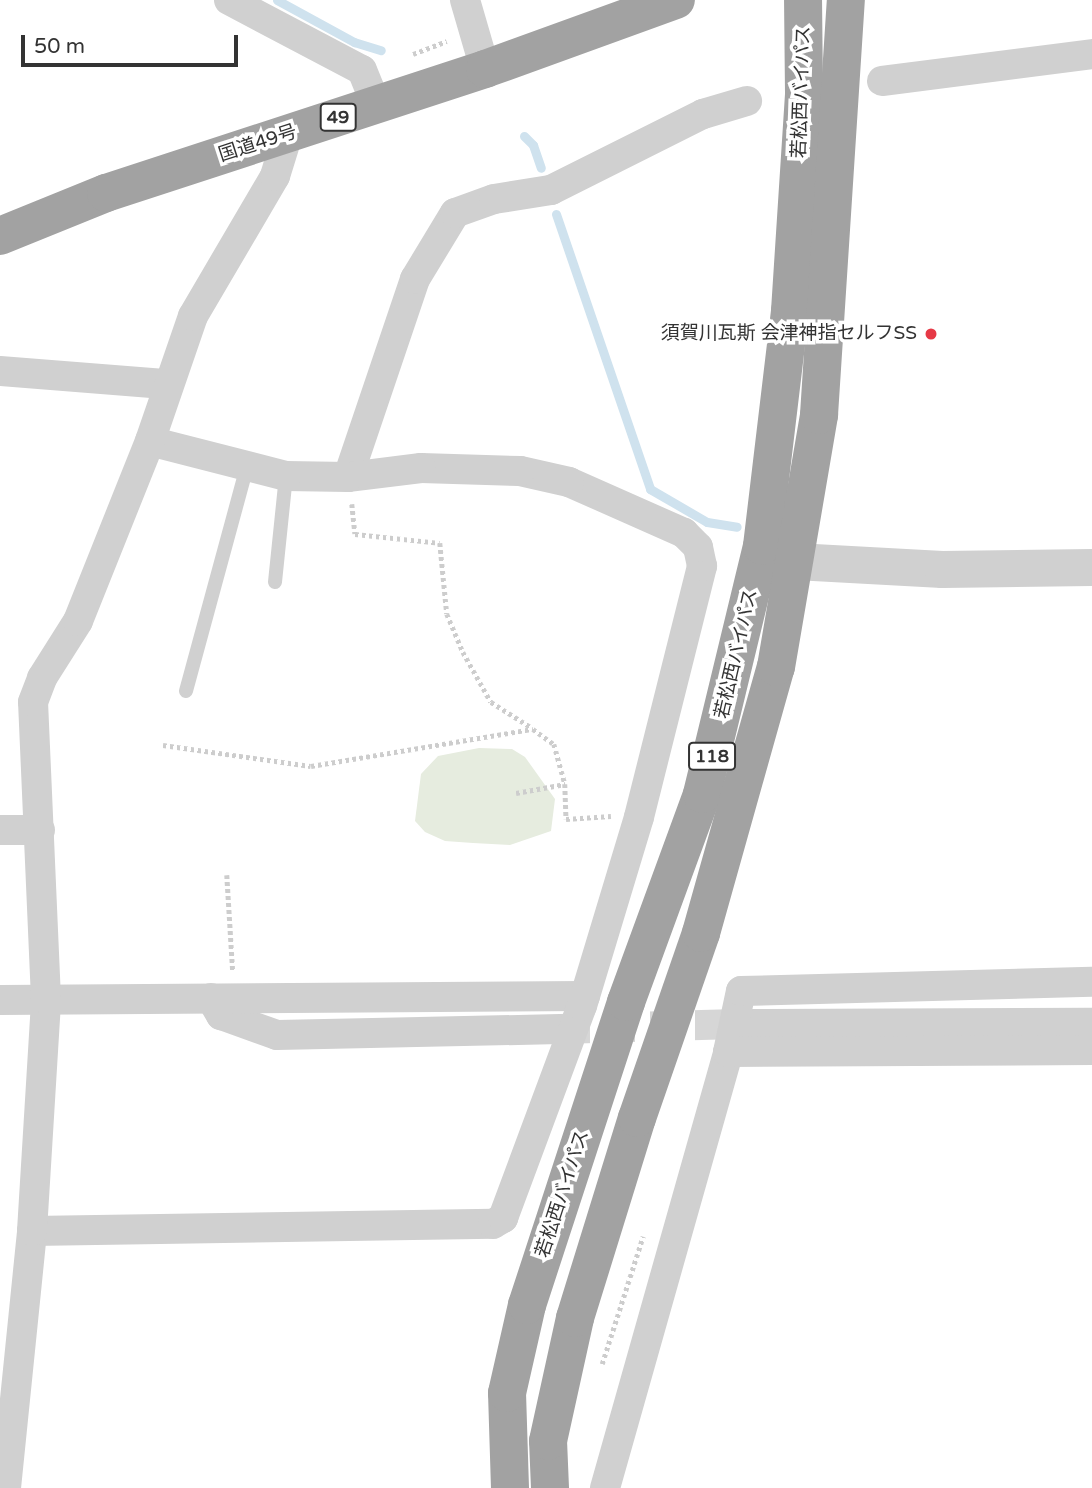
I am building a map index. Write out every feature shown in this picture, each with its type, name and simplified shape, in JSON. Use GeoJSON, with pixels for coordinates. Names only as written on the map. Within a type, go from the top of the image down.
{"type":"FeatureCollection","features":[{"type":"Feature","properties":{"kind":"highway","name":"国道49号"},"geometry":{"type":"LineString","coordinates":[[0,236],[106,193],[485,69],[676,0]]}},
{"type":"Feature","properties":{"kind":"highway","name":"若松西バイパス"},"geometry":{"type":"LineString","coordinates":[[510,1488],[507,1394],[527,1305],[626,1002],[702,794],[762,546],[790,311],[804,92],[803,0]]}},
{"type":"Feature","properties":{"kind":"highway","name":"若松西バイパス"},"geometry":{"type":"LineString","coordinates":[[550,1488],[548,1441],[575,1318],[637,1118],[701,933],[776,667],[819,415],[846,0]]}},
{"type":"Feature","properties":{"kind":"street"},"geometry":{"type":"LineString","coordinates":[[229,0],[362,70],[376,105]]}},
{"type":"Feature","properties":{"kind":"street"},"geometry":{"type":"LineString","coordinates":[[465,0],[485,69]]}},
{"type":"Feature","properties":{"kind":"street"},"geometry":{"type":"LineString","coordinates":[[882,80],[1092,54]]}},
{"type":"Feature","properties":{"kind":"street"},"geometry":{"type":"LineString","coordinates":[[348,477],[415,279],[455,213],[494,199],[551,190],[702,114],[747,101]]}},
{"type":"Feature","properties":{"kind":"street"},"geometry":{"type":"LineString","coordinates":[[6,1488],[32,1231],[46,999],[33,702],[42,678],[78,621],[150,441],[192,316],[275,176],[288,134]]}},
{"type":"Feature","properties":{"kind":"street"},"geometry":{"type":"LineString","coordinates":[[0,371],[167,384]]}},
{"type":"Feature","properties":{"kind":"street"},"geometry":{"type":"LineString","coordinates":[[32,1231],[493,1224],[503,1218],[585,996],[639,817],[702,566],[693,541],[684,533],[569,482],[520,471],[421,468],[348,477],[286,476],[150,441]]}},
{"type":"Feature","properties":{"kind":"street"},"geometry":{"type":"LineString","coordinates":[[795,561],[942,569],[1092,567]]}},
{"type":"Feature","properties":{"kind":"street"},"geometry":{"type":"LineString","coordinates":[[0,830],[40,830]]}},
{"type":"Feature","properties":{"kind":"street"},"geometry":{"type":"LineString","coordinates":[[605,1488],[732,1038],[741,991],[1092,982]]}},
{"type":"Feature","properties":{"kind":"street"},"geometry":{"type":"LineString","coordinates":[[0,1000],[585,996]]}},
{"type":"Feature","properties":{"kind":"street"},"geometry":{"type":"LineString","coordinates":[[223,997],[221,1015],[277,1035],[561,1029]]}},
{"type":"Feature","properties":{"kind":"street"},"geometry":{"type":"LineString","coordinates":[[732,1038],[1092,1023]]}},
{"type":"Feature","properties":{"kind":"street"},"geometry":{"type":"LineString","coordinates":[[732,1038],[1092,1050]]}},
{"type":"Feature","properties":{"kind":"lane"},"geometry":{"type":"LineString","coordinates":[[186,691],[247,466]]}},
{"type":"Feature","properties":{"kind":"lane"},"geometry":{"type":"LineString","coordinates":[[275,582],[286,476]]}},
{"type":"Feature","properties":{"kind":"path"},"geometry":{"type":"LineString","coordinates":[[404,58],[453,39]]}},
{"type":"Feature","properties":{"kind":"path"},"geometry":{"type":"LineString","coordinates":[[348,477],[355,534],[440,543],[447,614],[463,652],[491,702],[554,744],[565,784],[566,820],[639,817]]}},
{"type":"Feature","properties":{"kind":"path"},"geometry":{"type":"LineString","coordinates":[[163,746],[311,766],[533,729]]}},
{"type":"Feature","properties":{"kind":"path"},"geometry":{"type":"LineString","coordinates":[[516,793],[565,784]]}},
{"type":"Feature","properties":{"kind":"path"},"geometry":{"type":"LineString","coordinates":[[223,997],[227,875]]}},
{"type":"Feature","properties":{"kind":"shaded area"},"geometry":{"type":"Polygon","coordinates":[[[479,748],[512,749],[525,757],[555,799],[551,831],[510,845],[445,841],[425,832],[415,821],[421,774],[438,756],[479,748]]]}},
{"type":"Feature","properties":{"kind":"waterway"},"geometry":{"type":"LineString","coordinates":[[277,0],[354,42],[381,50]]}},
{"type":"Feature","properties":{"kind":"waterway"},"geometry":{"type":"LineString","coordinates":[[524,136],[533,145],[541,168]]}},
{"type":"Feature","properties":{"kind":"waterway"},"geometry":{"type":"LineString","coordinates":[[556,214],[650,489],[707,522],[737,527]]}},
{"type":"Feature","properties":{"kind":"tunnel"},"geometry":{"type":"LineString","coordinates":[[560,1029],[737,1024]]}},
{"type":"Feature","properties":{"kind":"place","name":"須賀川瓦斯 会津神指セルフSS"},"geometry":{"type":"Point","coordinates":[931,334]}}]}
